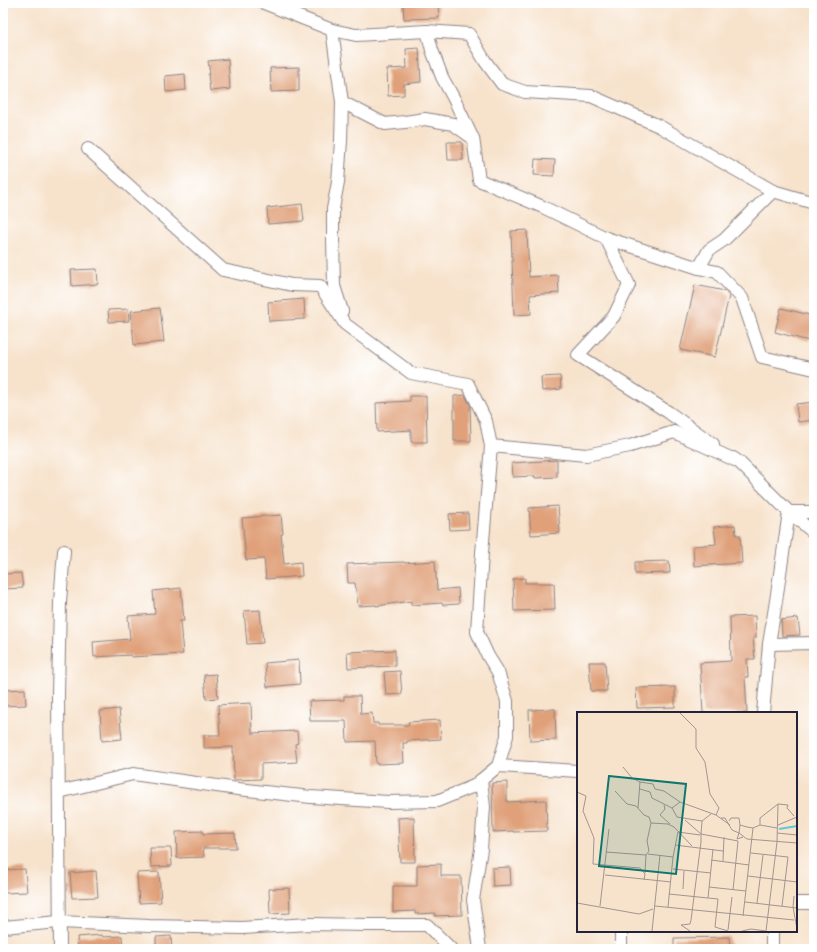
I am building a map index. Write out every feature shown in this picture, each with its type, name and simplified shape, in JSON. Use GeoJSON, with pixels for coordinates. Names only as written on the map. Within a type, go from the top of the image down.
{"type":"FeatureCollection","features":[{"type":"Feature","properties":{"kind":"street"},"geometry":{"type":"LineString","coordinates":[[264,3],[332,30],[356,35],[427,31],[468,34],[484,61],[502,84],[525,92],[591,96],[659,126],[773,191],[814,203]]}},
{"type":"Feature","properties":{"kind":"street"},"geometry":{"type":"LineString","coordinates":[[332,30],[342,102],[338,182],[333,209],[334,286],[346,324]]}},
{"type":"Feature","properties":{"kind":"street"},"geometry":{"type":"LineString","coordinates":[[427,31],[442,77],[473,138],[479,180],[543,207],[606,238],[699,268],[717,272],[742,298],[762,357],[814,369]]}},
{"type":"Feature","properties":{"kind":"street"},"geometry":{"type":"LineString","coordinates":[[342,102],[385,124],[425,119],[453,124],[473,138]]}},
{"type":"Feature","properties":{"kind":"street"},"geometry":{"type":"LineString","coordinates":[[59,792],[133,774],[238,789],[311,797],[388,802],[438,801],[474,786],[498,766],[507,736],[507,701],[498,672],[488,656],[477,632],[491,446],[486,421],[468,384],[411,373],[346,324],[320,286],[292,284],[223,270],[88,149]]}},
{"type":"Feature","properties":{"kind":"street"},"geometry":{"type":"LineString","coordinates":[[699,268],[709,250],[724,240],[773,191]]}},
{"type":"Feature","properties":{"kind":"street"},"geometry":{"type":"LineString","coordinates":[[606,238],[629,285],[614,316],[578,355],[668,412],[739,462],[789,512],[814,533]]}},
{"type":"Feature","properties":{"kind":"street"},"geometry":{"type":"LineString","coordinates":[[491,446],[586,455],[630,446],[674,432],[739,462]]}},
{"type":"Feature","properties":{"kind":"street"},"geometry":{"type":"LineString","coordinates":[[789,512],[814,512]]}},
{"type":"Feature","properties":{"kind":"street"},"geometry":{"type":"LineString","coordinates":[[763,712],[769,644],[789,512]]}},
{"type":"Feature","properties":{"kind":"street"},"geometry":{"type":"LineString","coordinates":[[60,949],[58,694],[60,602],[64,551]]}},
{"type":"Feature","properties":{"kind":"street"},"geometry":{"type":"LineString","coordinates":[[769,644],[814,643]]}},
{"type":"Feature","properties":{"kind":"street"},"geometry":{"type":"LineString","coordinates":[[498,766],[577,771]]}},
{"type":"Feature","properties":{"kind":"street"},"geometry":{"type":"LineString","coordinates":[[480,949],[473,900],[481,849],[484,807],[481,780]]}},
{"type":"Feature","properties":{"kind":"street"},"geometry":{"type":"LineString","coordinates":[[797,903],[814,903]]}},
{"type":"Feature","properties":{"kind":"street"},"geometry":{"type":"LineString","coordinates":[[3,926],[59,922],[242,928],[310,924],[368,926],[426,925],[451,949]]}},
{"type":"Feature","properties":{"kind":"street"},"geometry":{"type":"LineString","coordinates":[[621,932],[621,949]]}},
{"type":"Feature","properties":{"kind":"street"},"geometry":{"type":"LineString","coordinates":[[772,932],[772,949]]}},
{"type":"Feature","properties":{"kind":"building"},"geometry":{"type":"Polygon","coordinates":[[[438,3],[439,18],[404,19],[403,5],[438,3]]]}},
{"type":"Feature","properties":{"kind":"building"},"geometry":{"type":"Polygon","coordinates":[[[419,48],[421,82],[404,84],[404,95],[388,96],[387,69],[407,68],[406,49],[419,48]]]}},
{"type":"Feature","properties":{"kind":"building"},"geometry":{"type":"Polygon","coordinates":[[[228,59],[230,89],[210,91],[208,61],[228,59]]]}},
{"type":"Feature","properties":{"kind":"building"},"geometry":{"type":"Polygon","coordinates":[[[299,67],[299,91],[271,92],[270,68],[299,67]]]}},
{"type":"Feature","properties":{"kind":"building"},"geometry":{"type":"Polygon","coordinates":[[[185,74],[186,90],[166,92],[165,76],[185,74]]]}},
{"type":"Feature","properties":{"kind":"building"},"geometry":{"type":"Polygon","coordinates":[[[447,142],[462,142],[463,160],[448,160],[447,142]]]}},
{"type":"Feature","properties":{"kind":"building"},"geometry":{"type":"Polygon","coordinates":[[[535,159],[555,160],[554,176],[534,175],[535,159]]]}},
{"type":"Feature","properties":{"kind":"building"},"geometry":{"type":"Polygon","coordinates":[[[302,204],[304,221],[268,224],[267,208],[302,204]]]}},
{"type":"Feature","properties":{"kind":"building"},"geometry":{"type":"Polygon","coordinates":[[[527,230],[529,277],[558,275],[559,293],[530,295],[531,314],[514,315],[511,231],[527,230]]]}},
{"type":"Feature","properties":{"kind":"building"},"geometry":{"type":"Polygon","coordinates":[[[97,269],[98,284],[72,286],[71,270],[97,269]]]}},
{"type":"Feature","properties":{"kind":"building"},"geometry":{"type":"Polygon","coordinates":[[[695,285],[725,291],[729,296],[715,357],[680,350],[695,285]]]}},
{"type":"Feature","properties":{"kind":"building"},"geometry":{"type":"Polygon","coordinates":[[[304,299],[305,319],[269,321],[268,302],[304,299]]]}},
{"type":"Feature","properties":{"kind":"building"},"geometry":{"type":"Polygon","coordinates":[[[160,308],[164,342],[134,345],[131,311],[160,308]]]}},
{"type":"Feature","properties":{"kind":"building"},"geometry":{"type":"Polygon","coordinates":[[[781,308],[814,316],[809,341],[775,332],[781,308]]]}},
{"type":"Feature","properties":{"kind":"building"},"geometry":{"type":"Polygon","coordinates":[[[128,309],[129,321],[109,322],[108,310],[128,309]]]}},
{"type":"Feature","properties":{"kind":"building"},"geometry":{"type":"Polygon","coordinates":[[[560,376],[561,389],[542,391],[541,377],[560,376]]]}},
{"type":"Feature","properties":{"kind":"building"},"geometry":{"type":"Polygon","coordinates":[[[465,395],[470,405],[471,441],[454,441],[454,396],[465,395]]]}},
{"type":"Feature","properties":{"kind":"building"},"geometry":{"type":"Polygon","coordinates":[[[410,396],[426,396],[427,442],[411,442],[411,430],[377,432],[376,403],[410,401],[410,396]]]}},
{"type":"Feature","properties":{"kind":"building"},"geometry":{"type":"Polygon","coordinates":[[[814,402],[814,420],[798,422],[796,404],[814,402]]]}},
{"type":"Feature","properties":{"kind":"building"},"geometry":{"type":"Polygon","coordinates":[[[557,460],[557,477],[513,477],[512,463],[557,460]]]}},
{"type":"Feature","properties":{"kind":"building"},"geometry":{"type":"Polygon","coordinates":[[[558,506],[560,533],[531,535],[529,508],[558,506]]]}},
{"type":"Feature","properties":{"kind":"building"},"geometry":{"type":"Polygon","coordinates":[[[468,513],[469,529],[450,530],[449,514],[468,513]]]}},
{"type":"Feature","properties":{"kind":"building"},"geometry":{"type":"Polygon","coordinates":[[[281,515],[284,564],[301,562],[302,576],[266,579],[264,559],[246,560],[242,518],[281,515]]]}},
{"type":"Feature","properties":{"kind":"building"},"geometry":{"type":"Polygon","coordinates":[[[735,525],[736,535],[740,535],[742,563],[694,566],[693,546],[716,544],[714,527],[735,525]]]}},
{"type":"Feature","properties":{"kind":"building"},"geometry":{"type":"Polygon","coordinates":[[[435,561],[437,590],[458,588],[459,604],[443,605],[442,603],[411,605],[411,601],[376,606],[358,606],[355,583],[348,583],[347,564],[435,561]]]}},
{"type":"Feature","properties":{"kind":"building"},"geometry":{"type":"Polygon","coordinates":[[[669,561],[670,573],[635,574],[635,562],[669,561]]]}},
{"type":"Feature","properties":{"kind":"building"},"geometry":{"type":"Polygon","coordinates":[[[21,573],[23,588],[3,589],[3,574],[21,573]]]}},
{"type":"Feature","properties":{"kind":"building"},"geometry":{"type":"Polygon","coordinates":[[[525,578],[525,583],[554,583],[555,610],[514,611],[513,579],[525,578]]]}},
{"type":"Feature","properties":{"kind":"building"},"geometry":{"type":"Polygon","coordinates":[[[181,588],[184,621],[180,621],[183,654],[131,657],[131,655],[94,657],[93,642],[130,639],[128,616],[155,614],[153,591],[181,588]]]}},
{"type":"Feature","properties":{"kind":"building"},"geometry":{"type":"Polygon","coordinates":[[[260,610],[263,643],[247,644],[244,611],[260,610]]]}},
{"type":"Feature","properties":{"kind":"building"},"geometry":{"type":"Polygon","coordinates":[[[755,616],[756,638],[753,638],[755,659],[747,659],[748,677],[745,677],[747,712],[703,712],[700,663],[731,661],[730,617],[755,616]]]}},
{"type":"Feature","properties":{"kind":"building"},"geometry":{"type":"Polygon","coordinates":[[[798,618],[800,635],[782,636],[781,620],[798,618]]]}},
{"type":"Feature","properties":{"kind":"building"},"geometry":{"type":"Polygon","coordinates":[[[395,650],[395,666],[348,668],[347,652],[395,650]]]}},
{"type":"Feature","properties":{"kind":"building"},"geometry":{"type":"Polygon","coordinates":[[[299,660],[300,684],[267,687],[265,663],[299,660]]]}},
{"type":"Feature","properties":{"kind":"building"},"geometry":{"type":"Polygon","coordinates":[[[589,662],[605,662],[607,691],[591,691],[589,662]]]}},
{"type":"Feature","properties":{"kind":"building"},"geometry":{"type":"Polygon","coordinates":[[[400,671],[402,694],[386,695],[384,672],[400,671]]]}},
{"type":"Feature","properties":{"kind":"building"},"geometry":{"type":"Polygon","coordinates":[[[216,674],[218,698],[206,699],[204,675],[216,674]]]}},
{"type":"Feature","properties":{"kind":"building"},"geometry":{"type":"Polygon","coordinates":[[[675,687],[675,707],[637,708],[636,688],[675,687]]]}},
{"type":"Feature","properties":{"kind":"building"},"geometry":{"type":"Polygon","coordinates":[[[25,689],[26,705],[3,706],[3,690],[25,689]]]}},
{"type":"Feature","properties":{"kind":"building"},"geometry":{"type":"Polygon","coordinates":[[[344,696],[360,696],[361,714],[372,713],[373,723],[378,723],[378,725],[409,725],[408,722],[440,720],[441,739],[407,741],[407,743],[403,743],[404,763],[376,764],[375,741],[347,742],[346,721],[310,721],[309,701],[344,700],[344,696]]]}},
{"type":"Feature","properties":{"kind":"building"},"geometry":{"type":"Polygon","coordinates":[[[251,703],[252,733],[297,731],[298,743],[295,744],[297,762],[261,764],[261,779],[234,780],[233,747],[204,748],[204,735],[220,735],[218,705],[251,703]]]}},
{"type":"Feature","properties":{"kind":"building"},"geometry":{"type":"Polygon","coordinates":[[[119,709],[122,739],[102,741],[100,711],[119,709]]]}},
{"type":"Feature","properties":{"kind":"building"},"geometry":{"type":"Polygon","coordinates":[[[555,709],[556,740],[530,741],[529,710],[555,709]]]}},
{"type":"Feature","properties":{"kind":"building"},"geometry":{"type":"Polygon","coordinates":[[[507,782],[507,802],[546,800],[547,831],[493,832],[492,783],[507,782]]]}},
{"type":"Feature","properties":{"kind":"building"},"geometry":{"type":"Polygon","coordinates":[[[414,817],[415,862],[400,862],[398,818],[414,817]]]}},
{"type":"Feature","properties":{"kind":"building"},"geometry":{"type":"Polygon","coordinates":[[[203,831],[203,834],[235,833],[236,848],[203,848],[204,857],[177,858],[176,832],[203,831]]]}},
{"type":"Feature","properties":{"kind":"building"},"geometry":{"type":"Polygon","coordinates":[[[150,848],[171,848],[172,866],[151,867],[150,848]]]}},
{"type":"Feature","properties":{"kind":"building"},"geometry":{"type":"Polygon","coordinates":[[[441,864],[441,876],[461,876],[462,915],[435,916],[435,913],[415,914],[415,911],[393,912],[393,886],[417,886],[417,865],[441,864]]]}},
{"type":"Feature","properties":{"kind":"building"},"geometry":{"type":"Polygon","coordinates":[[[510,867],[511,885],[493,886],[492,868],[510,867]]]}},
{"type":"Feature","properties":{"kind":"building"},"geometry":{"type":"Polygon","coordinates":[[[25,869],[27,892],[3,893],[3,870],[25,869]]]}},
{"type":"Feature","properties":{"kind":"building"},"geometry":{"type":"Polygon","coordinates":[[[96,871],[98,897],[72,898],[70,873],[96,871]]]}},
{"type":"Feature","properties":{"kind":"building"},"geometry":{"type":"Polygon","coordinates":[[[159,872],[161,902],[139,903],[137,873],[159,872]]]}},
{"type":"Feature","properties":{"kind":"building"},"geometry":{"type":"Polygon","coordinates":[[[289,888],[290,913],[270,914],[269,889],[289,888]]]}},
{"type":"Feature","properties":{"kind":"building"},"geometry":{"type":"Polygon","coordinates":[[[102,935],[103,937],[122,936],[123,949],[78,949],[77,937],[102,935]]]}},
{"type":"Feature","properties":{"kind":"building"},"geometry":{"type":"Polygon","coordinates":[[[171,936],[172,949],[156,949],[156,937],[171,936]]]}},
{"type":"Feature","properties":{"kind":"building"},"geometry":{"type":"Polygon","coordinates":[[[729,937],[730,949],[674,949],[674,938],[729,937]]]}}]}
